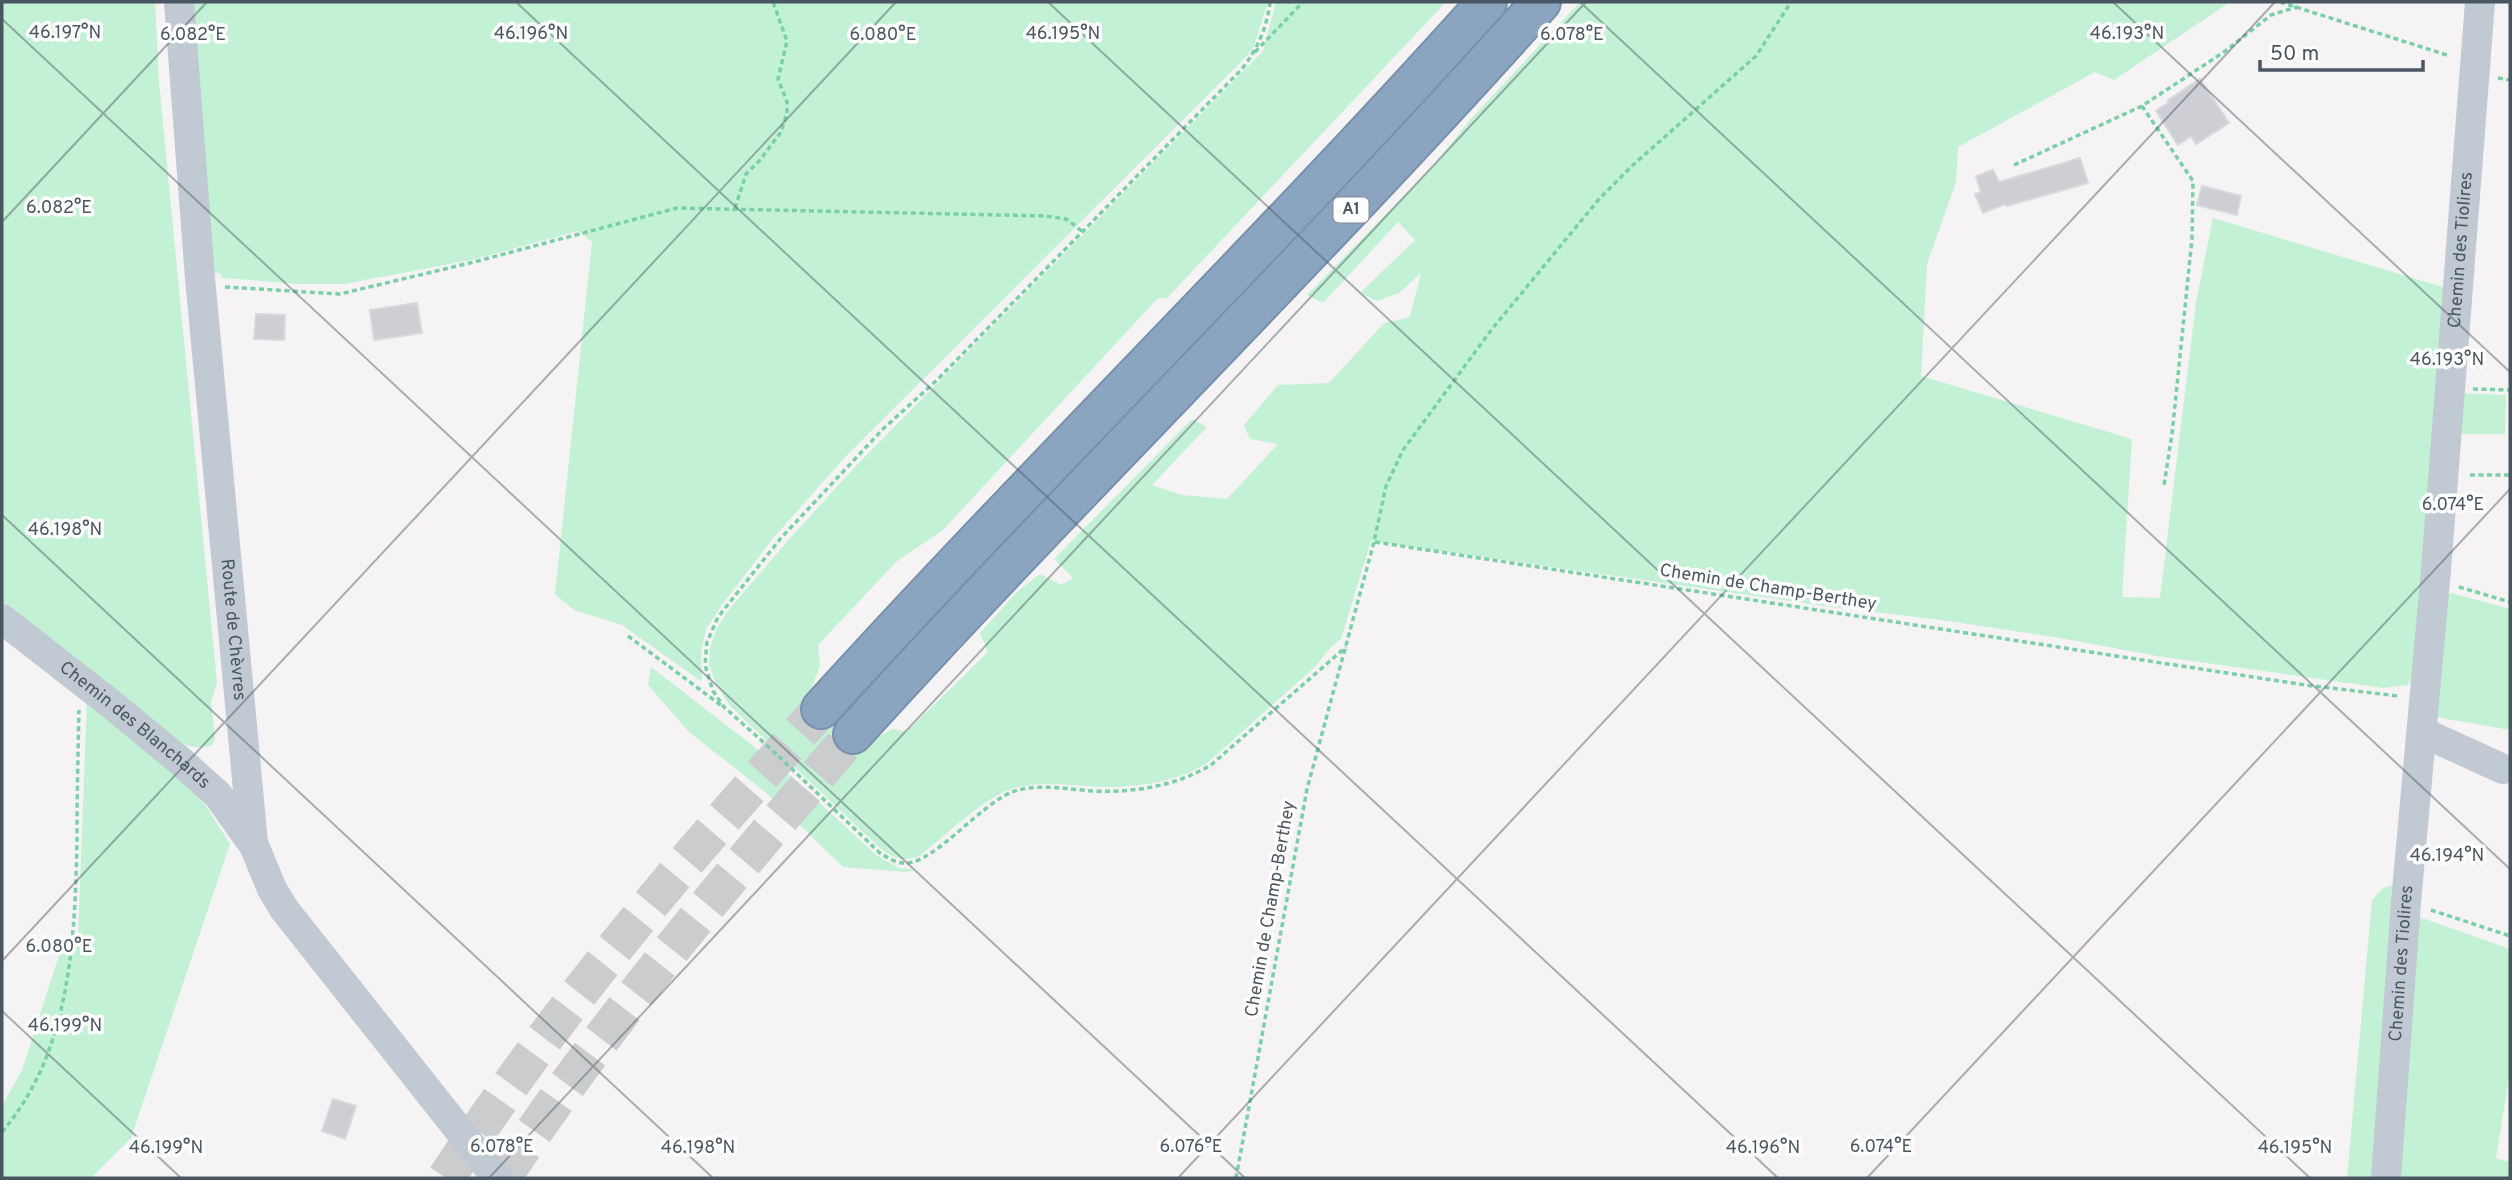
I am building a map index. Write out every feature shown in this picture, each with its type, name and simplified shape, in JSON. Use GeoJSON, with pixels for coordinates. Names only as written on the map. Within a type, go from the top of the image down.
{"type":"FeatureCollection","features":[{"type":"Feature","properties":{"kind":"highway","name":"A1"},"geometry":{"type":"LineString","coordinates":[[821,709],[919,602],[1387,113],[1487,2]]}},
{"type":"Feature","properties":{"kind":"highway","name":"A1"},"geometry":{"type":"LineString","coordinates":[[853,734],[1036,537],[1346,215],[1541,2]]}},
{"type":"Feature","properties":{"kind":"street","name":"Route de Chèvres"},"geometry":{"type":"LineString","coordinates":[[179,2],[200,286],[253,843],[271,889],[284,909],[497,1178]]}},
{"type":"Feature","properties":{"kind":"street","name":"Chemin des Tiolires"},"geometry":{"type":"LineString","coordinates":[[2386,1178],[2480,2]]}},
{"type":"Feature","properties":{"kind":"street","name":"Chemin des Blanchards"},"geometry":{"type":"LineString","coordinates":[[2,619],[179,760],[218,795],[253,843]]}},
{"type":"Feature","properties":{"kind":"street"},"geometry":{"type":"LineString","coordinates":[[2422,732],[2503,769]]}},
{"type":"Feature","properties":{"kind":"street"},"geometry":{"type":"LineString","coordinates":[[179,760],[195,769],[209,770],[230,757],[242,735]]}},
{"type":"Feature","properties":{"kind":"path"},"geometry":{"type":"LineString","coordinates":[[735,208],[746,174],[781,132],[787,113],[787,102],[778,79],[787,41],[773,2]]}},
{"type":"Feature","properties":{"kind":"path"},"geometry":{"type":"LineString","coordinates":[[1254,53],[1303,2]]}},
{"type":"Feature","properties":{"kind":"path","name":"Chemin de Champ-Berthey"},"geometry":{"type":"LineString","coordinates":[[1236,1178],[1307,789],[1387,485],[1403,450],[1492,329],[1600,198],[1756,56],[1791,2]]}},
{"type":"Feature","properties":{"kind":"path"},"geometry":{"type":"LineString","coordinates":[[2280,2],[2475,65]]}},
{"type":"Feature","properties":{"kind":"path"},"geometry":{"type":"LineString","coordinates":[[2014,164],[2142,106],[2224,52],[2271,15],[2297,7]]}},
{"type":"Feature","properties":{"kind":"path"},"geometry":{"type":"LineString","coordinates":[[2142,106],[2193,181],[2192,239],[2172,435],[2164,485]]}},
{"type":"Feature","properties":{"kind":"path"},"geometry":{"type":"LineString","coordinates":[[200,286],[340,294],[474,262],[677,208],[1046,216],[1066,219],[1082,232]]}},
{"type":"Feature","properties":{"kind":"path"},"geometry":{"type":"LineString","coordinates":[[2450,388],[2510,390]]}},
{"type":"Feature","properties":{"kind":"path"},"geometry":{"type":"LineString","coordinates":[[2460,475],[2510,475]]}},
{"type":"Feature","properties":{"kind":"path","name":"Chemin de Champ-Berthey"},"geometry":{"type":"LineString","coordinates":[[1374,542],[2305,685],[2425,699]]}},
{"type":"Feature","properties":{"kind":"path"},"geometry":{"type":"LineString","coordinates":[[2435,580],[2510,603]]}},
{"type":"Feature","properties":{"kind":"path"},"geometry":{"type":"LineString","coordinates":[[628,636],[724,707]]}},
{"type":"Feature","properties":{"kind":"path"},"geometry":{"type":"LineString","coordinates":[[2,1132],[18,1113],[49,1053],[62,1011],[69,971],[76,900],[79,680]]}},
{"type":"Feature","properties":{"kind":"path"},"geometry":{"type":"LineString","coordinates":[[2406,902],[2510,936]]}},
{"type":"Feature","properties":{"kind":"green space"},"geometry":{"type":"Polygon","coordinates":[[[2,2],[155,2],[159,82],[217,683],[211,702],[215,738],[212,745],[207,747],[192,747],[173,740],[2,606],[2,2]]]}},
{"type":"Feature","properties":{"kind":"green space"},"geometry":{"type":"Polygon","coordinates":[[[189,2],[1268,2],[1254,46],[1247,56],[846,456],[775,536],[706,629],[701,653],[702,682],[622,625],[574,610],[555,594],[592,242],[578,231],[471,260],[344,284],[299,284],[223,278],[219,273],[208,273],[189,2]]]}},
{"type":"Feature","properties":{"kind":"green space"},"geometry":{"type":"Polygon","coordinates":[[[1276,2],[1446,2],[1167,298],[1158,298],[943,530],[897,561],[818,645],[820,666],[810,692],[810,701],[838,708],[845,713],[845,721],[861,738],[878,737],[893,729],[906,732],[988,652],[980,633],[1019,590],[1040,574],[1061,585],[1073,578],[1054,559],[1192,419],[1207,427],[1152,485],[1182,495],[1227,499],[1278,444],[1250,439],[1244,425],[1278,385],[1329,383],[1384,323],[1410,317],[1421,273],[1399,293],[1377,301],[1360,293],[1415,240],[1398,222],[1323,303],[1307,295],[1435,164],[1470,120],[1580,2],[2230,2],[2114,80],[2095,72],[1958,147],[1956,182],[1927,264],[1921,376],[2132,439],[2122,597],[2160,598],[2196,302],[2213,218],[2446,288],[2416,678],[2407,685],[2383,688],[2157,656],[1941,620],[1371,541],[1341,639],[1314,668],[1206,764],[1171,779],[1134,786],[1035,784],[1011,789],[989,800],[920,856],[904,859],[886,852],[729,705],[715,682],[709,664],[710,648],[716,630],[727,612],[784,545],[854,468],[1263,51],[1276,2]]]}},
{"type":"Feature","properties":{"kind":"green space"},"geometry":{"type":"Polygon","coordinates":[[[2459,393],[2506,395],[2505,434],[2454,434],[2459,393]]]}},
{"type":"Feature","properties":{"kind":"green space"},"geometry":{"type":"Polygon","coordinates":[[[2451,593],[2510,609],[2510,730],[2430,716],[2443,597],[2451,593]]]}},
{"type":"Feature","properties":{"kind":"green space"},"geometry":{"type":"Polygon","coordinates":[[[651,667],[783,769],[876,855],[899,868],[916,870],[906,872],[843,867],[769,795],[689,732],[648,685],[651,667]]]}},
{"type":"Feature","properties":{"kind":"green space"},"geometry":{"type":"Polygon","coordinates":[[[87,699],[158,755],[206,806],[230,844],[131,1138],[91,1178],[2,1178],[2,1106],[22,1070],[63,943],[78,938],[87,699]]]}},
{"type":"Feature","properties":{"kind":"green space"},"geometry":{"type":"Polygon","coordinates":[[[2398,882],[2397,909],[2510,949],[2510,1072],[2496,1158],[2510,1162],[2510,1178],[2347,1178],[2372,900],[2382,889],[2398,882]]]}},
{"type":"Feature","properties":{"kind":"building"},"geometry":{"type":"Polygon","coordinates":[[[2200,79],[2229,123],[2196,144],[2191,136],[2178,145],[2156,111],[2200,79]]]}},
{"type":"Feature","properties":{"kind":"building"},"geometry":{"type":"Polygon","coordinates":[[[2080,158],[2088,183],[2007,206],[2005,204],[1983,213],[1975,194],[1981,192],[1976,176],[1993,170],[1999,182],[2080,158]]]}},
{"type":"Feature","properties":{"kind":"building"},"geometry":{"type":"Polygon","coordinates":[[[2202,186],[2241,196],[2237,215],[2197,205],[2202,186]]]}},
{"type":"Feature","properties":{"kind":"building"},"geometry":{"type":"Polygon","coordinates":[[[417,303],[422,333],[374,340],[370,310],[417,303]]]}},
{"type":"Feature","properties":{"kind":"building"},"geometry":{"type":"Polygon","coordinates":[[[256,314],[285,315],[284,340],[254,339],[256,314]]]}},
{"type":"Feature","properties":{"kind":"building"},"geometry":{"type":"Polygon","coordinates":[[[333,1099],[356,1106],[345,1139],[322,1131],[333,1099]]]}},
{"type":"Feature","properties":{"kind":"tunnel"},"geometry":{"type":"LineString","coordinates":[[446,1178],[532,1055],[624,936],[821,709]]}},
{"type":"Feature","properties":{"kind":"tunnel"},"geometry":{"type":"LineString","coordinates":[[502,1178],[584,1063],[670,951],[853,734]]}}]}
